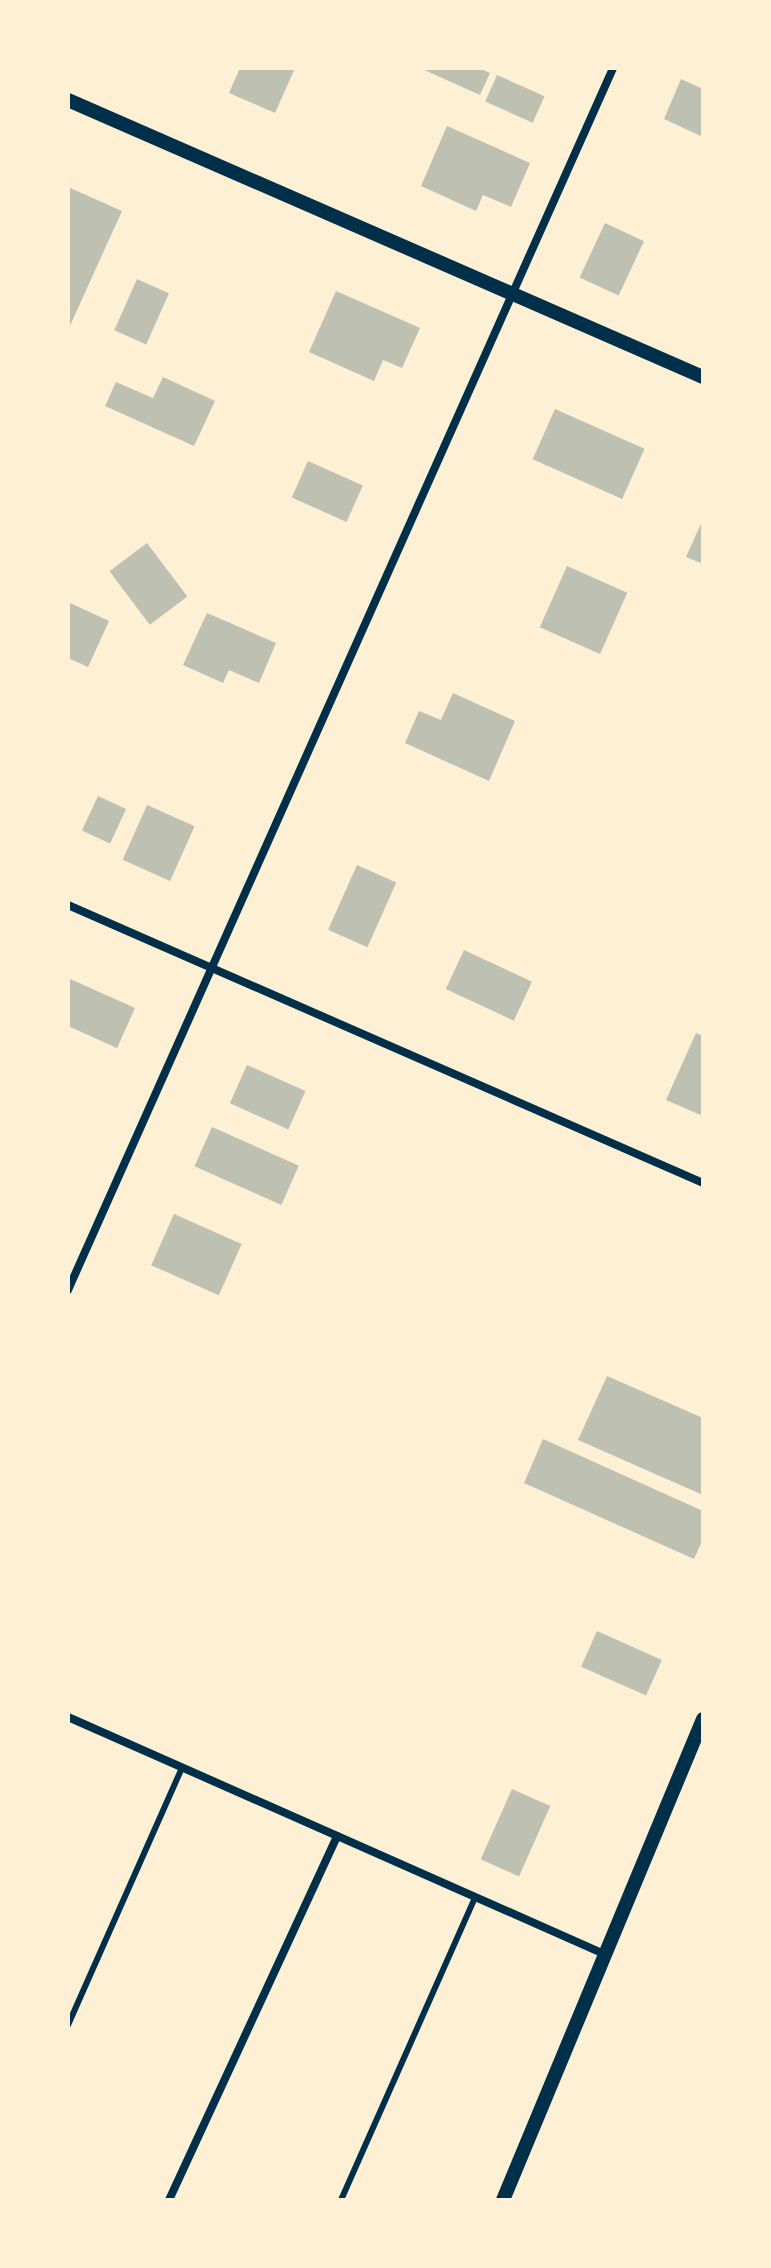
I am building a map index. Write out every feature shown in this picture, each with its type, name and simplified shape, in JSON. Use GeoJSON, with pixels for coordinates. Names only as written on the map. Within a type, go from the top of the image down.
{"type":"FeatureCollection","features":[{"type":"Feature","properties":{"kind":"street"},"geometry":{"type":"LineString","coordinates":[[68,1290],[613,68]]}},
{"type":"Feature","properties":{"kind":"street"},"geometry":{"type":"LineString","coordinates":[[68,100],[703,377]]}},
{"type":"Feature","properties":{"kind":"street"},"geometry":{"type":"LineString","coordinates":[[68,905],[210,971],[703,1183]]}},
{"type":"Feature","properties":{"kind":"street"},"geometry":{"type":"LineString","coordinates":[[68,1717],[602,1953]]}},
{"type":"Feature","properties":{"kind":"street"},"geometry":{"type":"LineString","coordinates":[[503,2200],[602,1953],[703,1719]]}},
{"type":"Feature","properties":{"kind":"street"},"geometry":{"type":"LineString","coordinates":[[169,2200],[337,1836]]}},
{"type":"Feature","properties":{"kind":"lane"},"geometry":{"type":"LineString","coordinates":[[68,2025],[182,1768]]}},
{"type":"Feature","properties":{"kind":"lane"},"geometry":{"type":"LineString","coordinates":[[341,2200],[475,1897]]}},
{"type":"Feature","properties":{"kind":"building"},"geometry":{"type":"Polygon","coordinates":[[[240,68],[295,68],[275,113],[229,93],[240,68]]]}},
{"type":"Feature","properties":{"kind":"building"},"geometry":{"type":"Polygon","coordinates":[[[420,68],[479,68],[490,73],[480,95],[420,68]]]}},
{"type":"Feature","properties":{"kind":"building"},"geometry":{"type":"Polygon","coordinates":[[[497,75],[545,96],[533,123],[485,101],[497,75]]]}},
{"type":"Feature","properties":{"kind":"building"},"geometry":{"type":"Polygon","coordinates":[[[681,79],[703,89],[703,137],[664,119],[681,79]]]}},
{"type":"Feature","properties":{"kind":"building"},"geometry":{"type":"Polygon","coordinates":[[[447,126],[530,163],[511,207],[483,195],[476,211],[421,186],[447,126]]]}},
{"type":"Feature","properties":{"kind":"building"},"geometry":{"type":"Polygon","coordinates":[[[68,187],[122,211],[68,330],[68,187]]]}},
{"type":"Feature","properties":{"kind":"building"},"geometry":{"type":"Polygon","coordinates":[[[605,223],[644,241],[619,296],[580,277],[605,223]]]}},
{"type":"Feature","properties":{"kind":"building"},"geometry":{"type":"Polygon","coordinates":[[[137,279],[169,293],[146,344],[114,330],[137,279]]]}},
{"type":"Feature","properties":{"kind":"building"},"geometry":{"type":"Polygon","coordinates":[[[336,291],[420,328],[402,368],[383,360],[374,381],[309,352],[336,291]]]}},
{"type":"Feature","properties":{"kind":"building"},"geometry":{"type":"Polygon","coordinates":[[[163,377],[215,401],[194,446],[105,406],[116,382],[153,398],[163,377]]]}},
{"type":"Feature","properties":{"kind":"building"},"geometry":{"type":"Polygon","coordinates":[[[555,409],[645,449],[622,499],[533,459],[555,409]]]}},
{"type":"Feature","properties":{"kind":"building"},"geometry":{"type":"Polygon","coordinates":[[[308,461],[363,485],[347,522],[292,498],[308,461]]]}},
{"type":"Feature","properties":{"kind":"building"},"geometry":{"type":"Polygon","coordinates":[[[703,519],[703,564],[686,557],[703,519]]]}},
{"type":"Feature","properties":{"kind":"building"},"geometry":{"type":"Polygon","coordinates":[[[147,543],[187,597],[150,625],[109,571],[147,543]]]}},
{"type":"Feature","properties":{"kind":"building"},"geometry":{"type":"Polygon","coordinates":[[[567,566],[627,593],[600,654],[540,627],[567,566]]]}},
{"type":"Feature","properties":{"kind":"building"},"geometry":{"type":"Polygon","coordinates":[[[68,602],[109,621],[88,667],[68,658],[68,602]]]}},
{"type":"Feature","properties":{"kind":"building"},"geometry":{"type":"Polygon","coordinates":[[[207,613],[276,643],[259,683],[229,670],[223,683],[183,665],[207,613]]]}},
{"type":"Feature","properties":{"kind":"building"},"geometry":{"type":"Polygon","coordinates":[[[453,693],[515,721],[489,781],[405,743],[419,711],[441,720],[453,693]]]}},
{"type":"Feature","properties":{"kind":"building"},"geometry":{"type":"Polygon","coordinates":[[[98,796],[126,809],[110,844],[82,830],[98,796]]]}},
{"type":"Feature","properties":{"kind":"building"},"geometry":{"type":"Polygon","coordinates":[[[147,805],[195,826],[170,881],[123,860],[147,805]]]}},
{"type":"Feature","properties":{"kind":"building"},"geometry":{"type":"Polygon","coordinates":[[[357,865],[396,882],[367,947],[328,930],[357,865]]]}},
{"type":"Feature","properties":{"kind":"building"},"geometry":{"type":"Polygon","coordinates":[[[464,950],[532,982],[514,1021],[446,989],[464,950]]]}},
{"type":"Feature","properties":{"kind":"building"},"geometry":{"type":"Polygon","coordinates":[[[68,978],[135,1008],[117,1048],[68,1026],[68,978]]]}},
{"type":"Feature","properties":{"kind":"building"},"geometry":{"type":"Polygon","coordinates":[[[696,1033],[703,1036],[703,1116],[666,1100],[696,1033]]]}},
{"type":"Feature","properties":{"kind":"building"},"geometry":{"type":"Polygon","coordinates":[[[247,1065],[305,1091],[288,1129],[230,1103],[247,1065]]]}},
{"type":"Feature","properties":{"kind":"building"},"geometry":{"type":"Polygon","coordinates":[[[212,1127],[299,1166],[281,1205],[195,1166],[212,1127]]]}},
{"type":"Feature","properties":{"kind":"building"},"geometry":{"type":"Polygon","coordinates":[[[174,1214],[242,1244],[219,1295],[151,1265],[174,1214]]]}},
{"type":"Feature","properties":{"kind":"building"},"geometry":{"type":"Polygon","coordinates":[[[607,1376],[703,1418],[703,1495],[578,1440],[607,1376]]]}},
{"type":"Feature","properties":{"kind":"building"},"geometry":{"type":"Polygon","coordinates":[[[543,1439],[703,1511],[703,1539],[694,1559],[524,1483],[543,1439]]]}},
{"type":"Feature","properties":{"kind":"building"},"geometry":{"type":"Polygon","coordinates":[[[597,1631],[662,1660],[646,1696],[581,1667],[597,1631]]]}},
{"type":"Feature","properties":{"kind":"building"},"geometry":{"type":"Polygon","coordinates":[[[512,1789],[550,1806],[519,1876],[481,1859],[512,1789]]]}}]}
